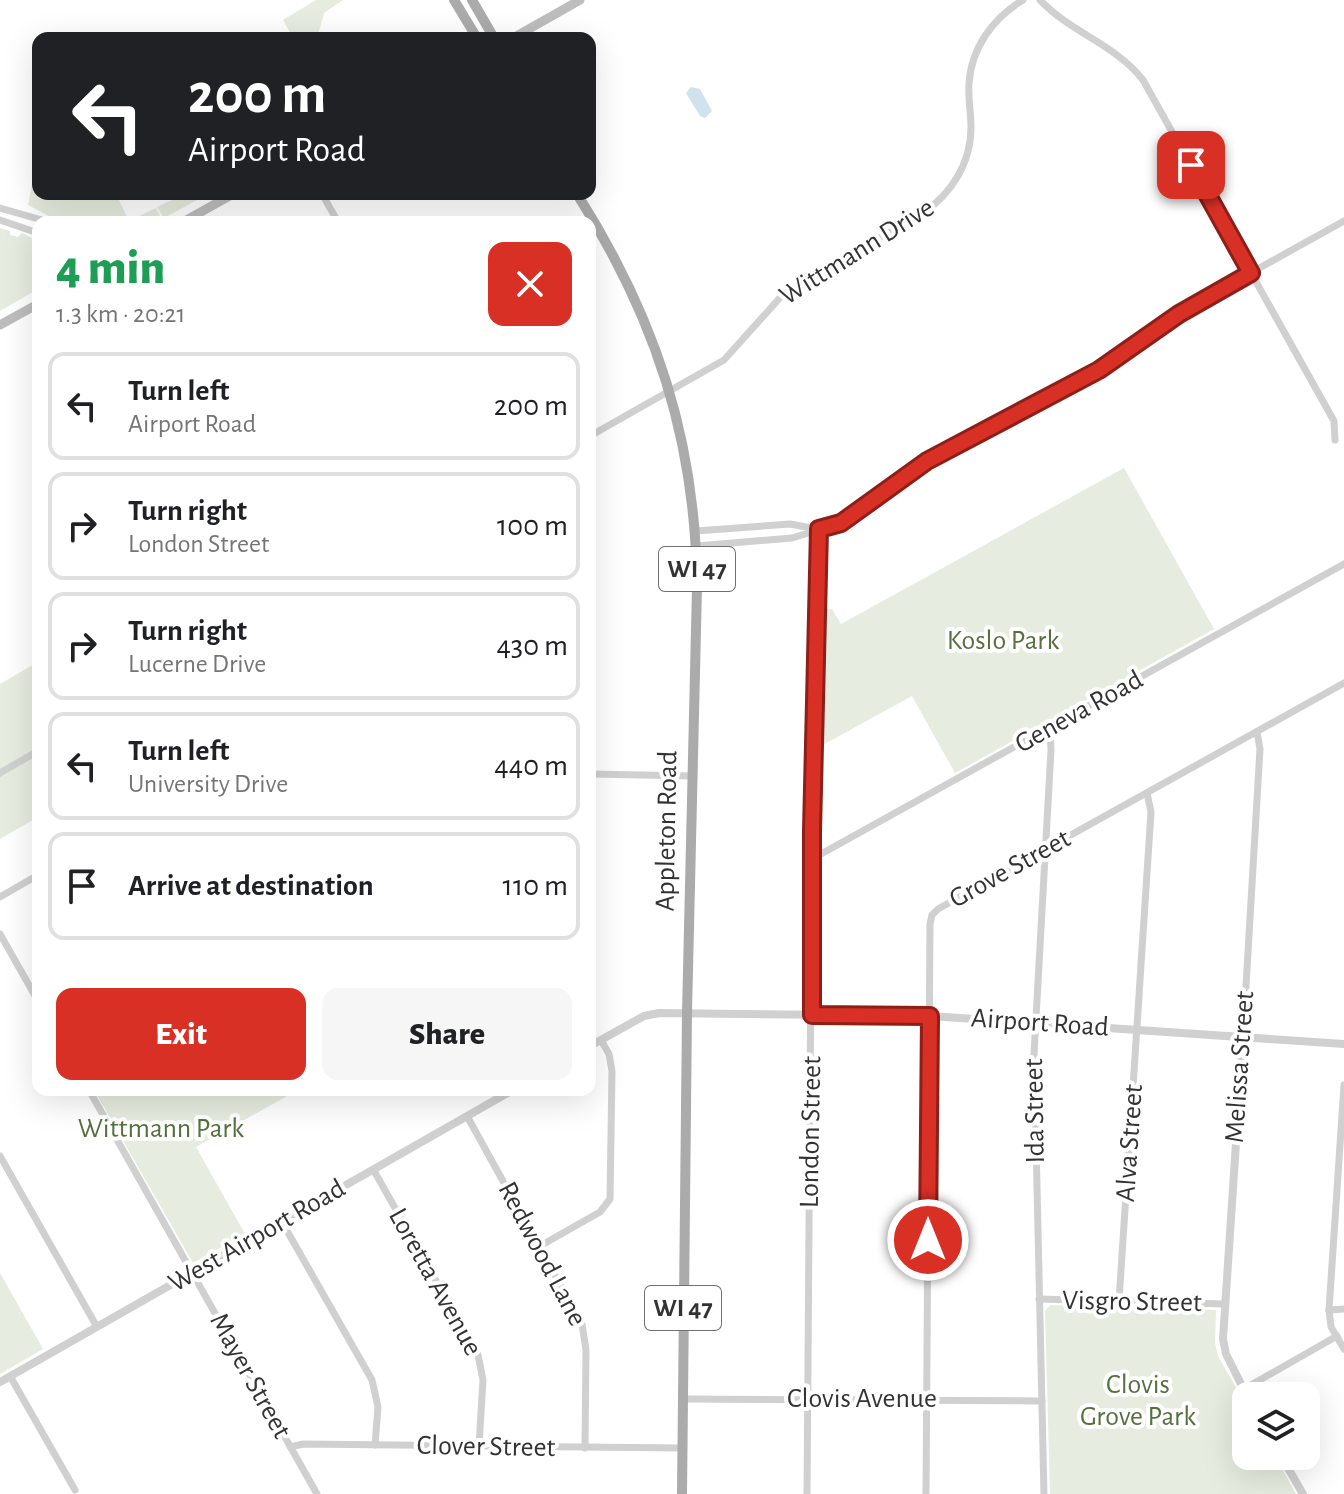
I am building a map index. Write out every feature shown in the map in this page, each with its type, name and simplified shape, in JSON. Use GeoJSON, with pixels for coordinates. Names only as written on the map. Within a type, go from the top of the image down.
{"type":"FeatureCollection","features":[{"type":"Feature","properties":{"kind":"main road"},"geometry":{"type":"LineString","coordinates":[[454,0],[473,32]]}},
{"type":"Feature","properties":{"kind":"main road"},"geometry":{"type":"LineString","coordinates":[[472,0],[491,32]]}},
{"type":"Feature","properties":{"kind":"main road"},"geometry":{"type":"LineString","coordinates":[[524,32],[580,0]]}},
{"type":"Feature","properties":{"kind":"main road"},"geometry":{"type":"LineString","coordinates":[[194,216],[222,200]]}},
{"type":"Feature","properties":{"kind":"main road","name":"Appleton Road"},"geometry":{"type":"LineString","coordinates":[[596,229],[638,306],[669,391],[688,466],[696,531],[682,1494]]}},
{"type":"Feature","properties":{"kind":"main road"},"geometry":{"type":"LineString","coordinates":[[0,325],[32,307]]}},
{"type":"Feature","properties":{"kind":"street","name":"Wittmann Drive"},"geometry":{"type":"LineString","coordinates":[[596,433],[729,356],[786,291],[922,214],[946,193],[961,171],[970,145],[969,84],[974,58],[996,21],[1023,0]]}},
{"type":"Feature","properties":{"kind":"street"},"geometry":{"type":"LineString","coordinates":[[1040,0],[1060,19],[1124,58],[1143,80],[1334,421],[1335,440]]}},
{"type":"Feature","properties":{"kind":"street"},"geometry":{"type":"LineString","coordinates":[[0,208],[32,217]]}},
{"type":"Feature","properties":{"kind":"street"},"geometry":{"type":"LineString","coordinates":[[0,220],[32,231]]}},
{"type":"Feature","properties":{"kind":"street"},"geometry":{"type":"LineString","coordinates":[[697,546],[792,538],[841,523],[927,461],[1099,370],[1186,310],[1343,223]]}},
{"type":"Feature","properties":{"kind":"street"},"geometry":{"type":"LineString","coordinates":[[696,531],[790,524],[819,529]]}},
{"type":"Feature","properties":{"kind":"street","name":"London Street"},"geometry":{"type":"LineString","coordinates":[[807,1494],[812,859],[819,529]]}},
{"type":"Feature","properties":{"kind":"street","name":"Geneva Road"},"geometry":{"type":"LineString","coordinates":[[812,859],[1344,564]]}},
{"type":"Feature","properties":{"kind":"street","name":"Grove Street"},"geometry":{"type":"LineString","coordinates":[[926,1494],[932,915],[1344,683]]}},
{"type":"Feature","properties":{"kind":"street","name":"Ida Street"},"geometry":{"type":"LineString","coordinates":[[1044,1494],[1034,1023],[1046,850],[1050,729]]}},
{"type":"Feature","properties":{"kind":"street","name":"Melissa Street"},"geometry":{"type":"LineString","coordinates":[[1241,1382],[1224,1348],[1224,1304],[1260,749],[1257,732]]}},
{"type":"Feature","properties":{"kind":"street"},"geometry":{"type":"LineString","coordinates":[[0,773],[32,754]]}},
{"type":"Feature","properties":{"kind":"street"},"geometry":{"type":"LineString","coordinates":[[596,774],[693,776]]}},
{"type":"Feature","properties":{"kind":"street","name":"Alva Street"},"geometry":{"type":"LineString","coordinates":[[1119,1301],[1151,812],[1147,793]]}},
{"type":"Feature","properties":{"kind":"street"},"geometry":{"type":"LineString","coordinates":[[0,897],[32,878]]}},
{"type":"Feature","properties":{"kind":"street"},"geometry":{"type":"LineString","coordinates":[[0,934],[32,990]]}},
{"type":"Feature","properties":{"kind":"street"},"geometry":{"type":"LineString","coordinates":[[596,1043],[651,1013],[687,1013]]}},
{"type":"Feature","properties":{"kind":"street","name":"Airport Road"},"geometry":{"type":"LineString","coordinates":[[687,1013],[930,1016],[1344,1044]]}},
{"type":"Feature","properties":{"kind":"street"},"geometry":{"type":"LineString","coordinates":[[540,1246],[600,1212],[610,1199],[612,1071],[609,1054],[601,1040]]}},
{"type":"Feature","properties":{"kind":"street"},"geometry":{"type":"LineString","coordinates":[[1344,1085],[1329,1310],[1330,1322],[1344,1349]]}},
{"type":"Feature","properties":{"kind":"street","name":"Mayer Street"},"geometry":{"type":"LineString","coordinates":[[92,1096],[317,1494]]}},
{"type":"Feature","properties":{"kind":"street","name":"West Airport Road"},"geometry":{"type":"LineString","coordinates":[[0,1382],[502,1096]]}},
{"type":"Feature","properties":{"kind":"street","name":"Redwood Lane"},"geometry":{"type":"LineString","coordinates":[[467,1116],[575,1307],[585,1332],[585,1448]]}},
{"type":"Feature","properties":{"kind":"street"},"geometry":{"type":"LineString","coordinates":[[0,1156],[97,1327]]}},
{"type":"Feature","properties":{"kind":"street","name":"Loretta Avenue"},"geometry":{"type":"LineString","coordinates":[[373,1169],[478,1355],[483,1380],[479,1446]]}},
{"type":"Feature","properties":{"kind":"street"},"geometry":{"type":"LineString","coordinates":[[282,1222],[372,1380],[378,1407],[375,1445]]}},
{"type":"Feature","properties":{"kind":"street","name":"Visgro Street"},"geometry":{"type":"LineString","coordinates":[[1039,1299],[1224,1304]]}},
{"type":"Feature","properties":{"kind":"street"},"geometry":{"type":"LineString","coordinates":[[1329,1310],[1344,1309]]}},
{"type":"Feature","properties":{"kind":"street"},"geometry":{"type":"LineString","coordinates":[[1264,1382],[1337,1336]]}},
{"type":"Feature","properties":{"kind":"street"},"geometry":{"type":"LineString","coordinates":[[10,1376],[75,1490]]}},
{"type":"Feature","properties":{"kind":"street","name":"Clovis Avenue"},"geometry":{"type":"LineString","coordinates":[[682,1399],[1042,1401]]}},
{"type":"Feature","properties":{"kind":"street","name":"Clover Street"},"geometry":{"type":"LineString","coordinates":[[290,1447],[303,1444],[682,1448]]}},
{"type":"Feature","properties":{"kind":"street"},"geometry":{"type":"LineString","coordinates":[[1289,1470],[1303,1494]]}},
{"type":"Feature","properties":{"kind":"green space"},"geometry":{"type":"Polygon","coordinates":[[[316,0],[343,0],[324,13],[319,32],[290,32],[283,20],[316,0]]]}},
{"type":"Feature","properties":{"kind":"green space"},"geometry":{"type":"Polygon","coordinates":[[[32,184],[32,200],[119,200],[127,216],[49,216],[28,205],[32,184]]]}},
{"type":"Feature","properties":{"kind":"green space"},"geometry":{"type":"Polygon","coordinates":[[[172,200],[197,200],[168,216],[163,216],[157,207],[172,200]]]}},
{"type":"Feature","properties":{"kind":"green space"},"geometry":{"type":"Polygon","coordinates":[[[156,208],[160,216],[139,216],[156,208]]]}},
{"type":"Feature","properties":{"kind":"green space"},"geometry":{"type":"Polygon","coordinates":[[[0,228],[10,231],[10,235],[18,237],[22,233],[32,238],[32,292],[0,311],[0,228]]]}},
{"type":"Feature","properties":{"kind":"green space","name":"Koslo Park"},"geometry":{"type":"Polygon","coordinates":[[[1124,468],[1214,629],[955,773],[912,696],[819,747],[823,610],[832,609],[841,624],[1124,468]]]}},
{"type":"Feature","properties":{"kind":"green space"},"geometry":{"type":"Polygon","coordinates":[[[32,665],[32,820],[0,839],[0,684],[32,665]]]}},
{"type":"Feature","properties":{"kind":"green space","name":"Wittmann Park"},"geometry":{"type":"Polygon","coordinates":[[[97,1096],[287,1096],[196,1147],[245,1234],[193,1263],[97,1096]]]}},
{"type":"Feature","properties":{"kind":"green space"},"geometry":{"type":"Polygon","coordinates":[[[0,1273],[43,1349],[0,1374],[0,1273]]]}},
{"type":"Feature","properties":{"kind":"green space","name":"Clovis Grove Park"},"geometry":{"type":"Polygon","coordinates":[[[1050,1305],[1216,1310],[1215,1343],[1218,1356],[1233,1382],[1232,1470],[1283,1470],[1296,1494],[1050,1494],[1045,1311],[1050,1305]]]}},
{"type":"Feature","properties":{"kind":"water"},"geometry":{"type":"Polygon","coordinates":[[[691,87],[700,89],[712,111],[705,118],[700,116],[686,93],[691,87]]]}},
{"type":"Feature","properties":{"kind":"route"},"geometry":{"type":"LineString","coordinates":[[928,1240],[930,1016],[812,1015],[812,831],[819,529],[841,523],[927,461],[1099,370],[1193,305],[1251,273],[1191,165]]}}]}
